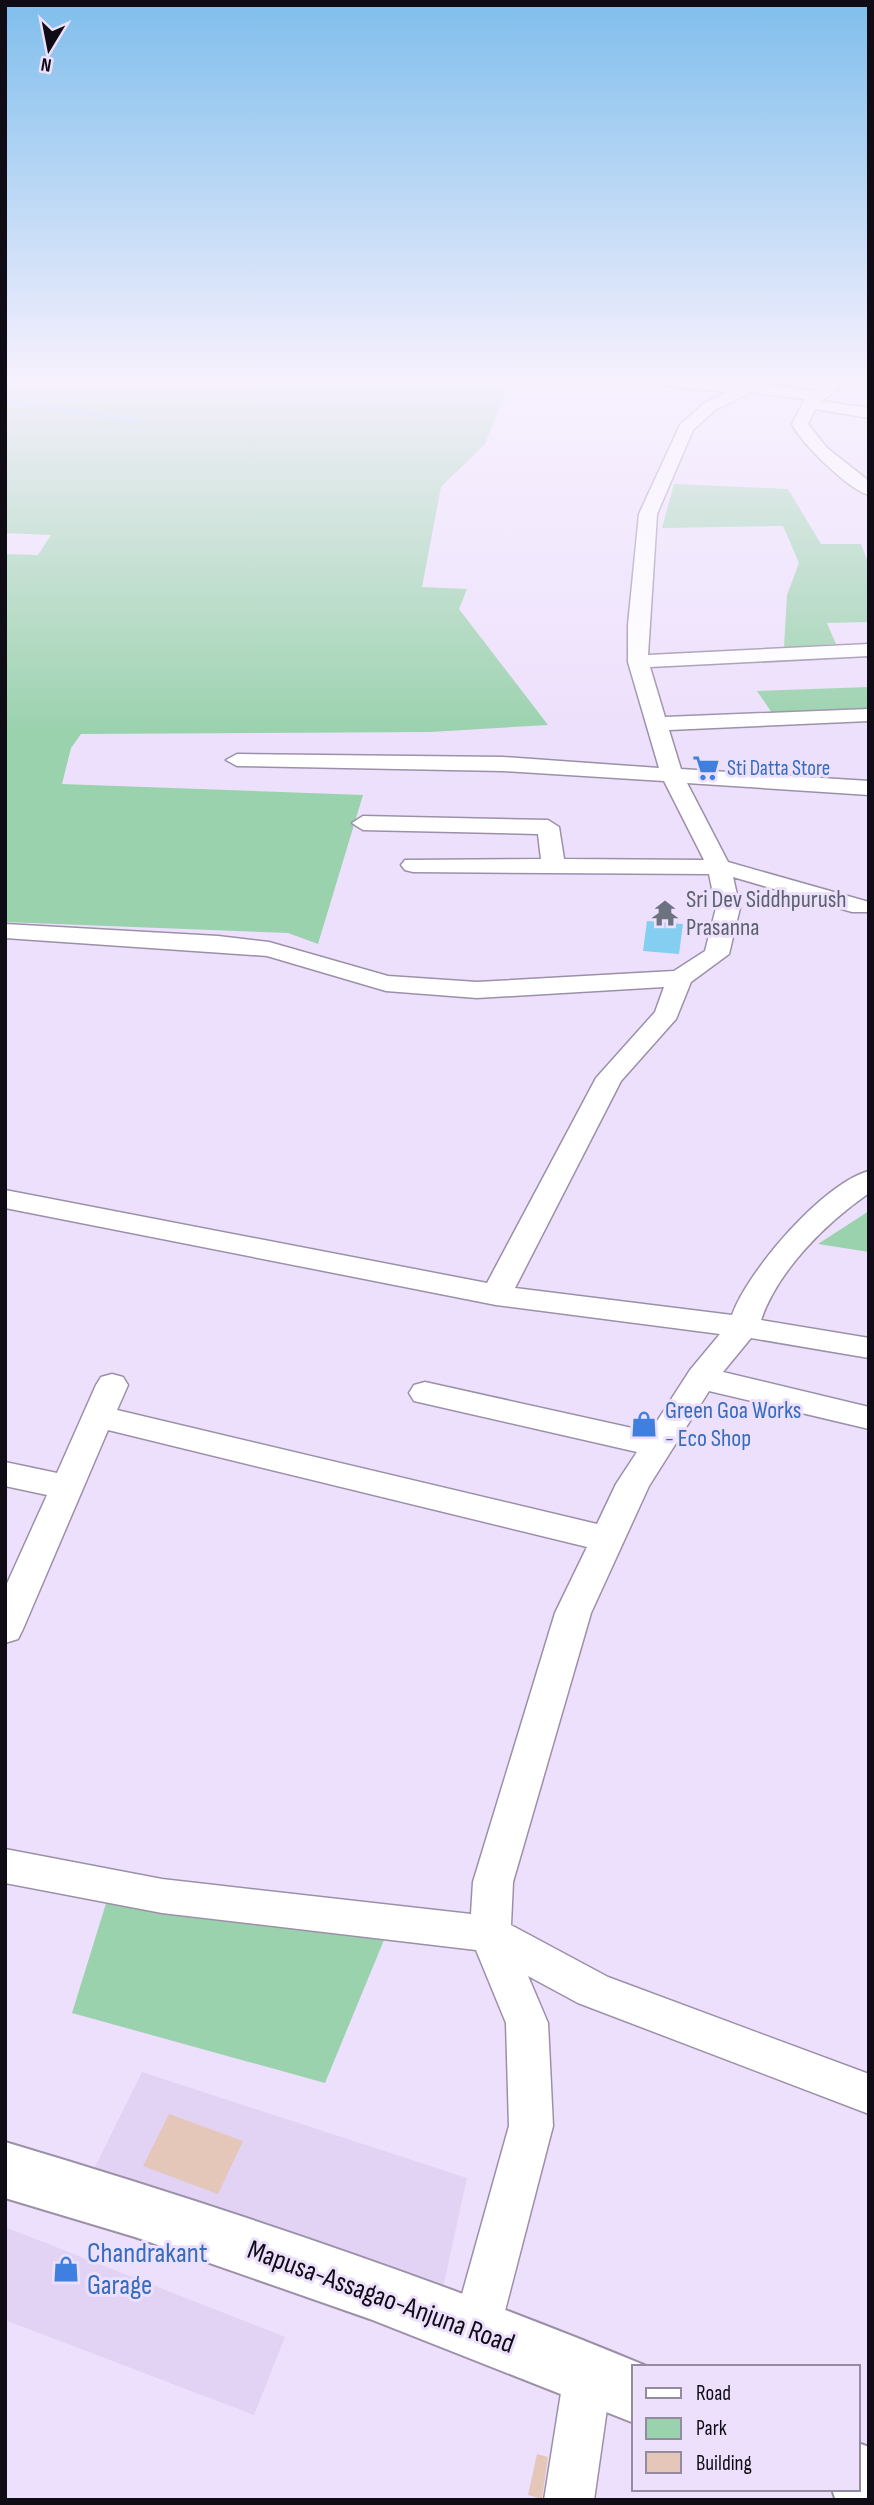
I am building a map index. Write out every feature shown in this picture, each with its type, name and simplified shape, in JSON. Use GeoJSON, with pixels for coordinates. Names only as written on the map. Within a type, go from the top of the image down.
{"type":"FeatureCollection","features":[{"type":"Feature","properties":{"kind":"main road","name":"Mapusa-Assagao-Anjuna Road"},"geometry":{"type":"LineString","coordinates":[[5,2170],[272,2256],[476,2330],[611,2383]]}},
{"type":"Feature","properties":{"kind":"street"},"geometry":{"type":"LineString","coordinates":[[5,931],[218,943],[270,949],[386,983],[477,990],[680,978],[717,954],[728,908],[719,867],[672,775],[638,662],[638,625],[648,514],[655,498]]}},
{"type":"Feature","properties":{"kind":"street"},"geometry":{"type":"LineString","coordinates":[[638,662],[869,650]]}},
{"type":"Feature","properties":{"kind":"street"},"geometry":{"type":"LineString","coordinates":[[657,724],[869,715]]}},
{"type":"Feature","properties":{"kind":"street"},"geometry":{"type":"LineString","coordinates":[[237,760],[503,764],[869,788]]}},
{"type":"Feature","properties":{"kind":"street"},"geometry":{"type":"LineString","coordinates":[[363,823],[548,828],[554,868]]}},
{"type":"Feature","properties":{"kind":"street"},"geometry":{"type":"LineString","coordinates":[[413,865],[719,867],[771,879],[862,907]]}},
{"type":"Feature","properties":{"kind":"street"},"geometry":{"type":"LineString","coordinates":[[496,1296],[609,1078],[667,1014],[680,978]]}},
{"type":"Feature","properties":{"kind":"street"},"geometry":{"type":"LineString","coordinates":[[476,2330],[531,2126],[527,2023],[490,1934],[493,1882],[569,1626],[633,1484],[701,1378],[743,1327],[754,1294],[820,1214],[869,1180]]}},
{"type":"Feature","properties":{"kind":"street"},"geometry":{"type":"LineString","coordinates":[[5,1199],[496,1296],[743,1327],[869,1348]]}},
{"type":"Feature","properties":{"kind":"street"},"geometry":{"type":"LineString","coordinates":[[701,1378],[869,1418]]}},
{"type":"Feature","properties":{"kind":"street"},"geometry":{"type":"LineString","coordinates":[[5,1629],[112,1385]]}},
{"type":"Feature","properties":{"kind":"street"},"geometry":{"type":"LineString","coordinates":[[425,1393],[658,1445]]}},
{"type":"Feature","properties":{"kind":"street"},"geometry":{"type":"LineString","coordinates":[[99,1417],[607,1539]]}},
{"type":"Feature","properties":{"kind":"street"},"geometry":{"type":"LineString","coordinates":[[5,1474],[69,1488]]}},
{"type":"Feature","properties":{"kind":"street"},"geometry":{"type":"LineString","coordinates":[[5,1866],[162,1896],[490,1934],[593,1990],[869,2094]]}},
{"type":"Feature","properties":{"kind":"street"},"geometry":{"type":"LineString","coordinates":[[569,2500],[611,2383]]}},
{"type":"Feature","properties":{"kind":"shaded area"},"geometry":{"type":"Polygon","coordinates":[[[142,2072],[467,2178],[442,2292],[93,2171],[142,2072]]]}},
{"type":"Feature","properties":{"kind":"shaded area"},"geometry":{"type":"Polygon","coordinates":[[[5,2227],[285,2337],[254,2415],[5,2320],[5,2227]]]}},
{"type":"Feature","properties":{"kind":"green space"},"geometry":{"type":"Polygon","coordinates":[[[5,498],[439,498],[422,587],[467,589],[459,609],[548,725],[430,732],[81,734],[71,748],[62,784],[363,795],[318,944],[288,933],[5,922],[5,554],[38,555],[51,535],[5,533],[5,498]]]}},
{"type":"Feature","properties":{"kind":"green space"},"geometry":{"type":"Polygon","coordinates":[[[670,498],[793,498],[821,544],[861,544],[869,565],[869,622],[827,623],[836,644],[784,648],[787,595],[799,563],[783,526],[662,528],[670,498]]]}},
{"type":"Feature","properties":{"kind":"green space"},"geometry":{"type":"Polygon","coordinates":[[[869,687],[869,708],[772,713],[757,691],[869,687]]]}},
{"type":"Feature","properties":{"kind":"green space"},"geometry":{"type":"Polygon","coordinates":[[[869,1211],[869,1252],[818,1244],[869,1211]]]}},
{"type":"Feature","properties":{"kind":"green space"},"geometry":{"type":"Polygon","coordinates":[[[108,1897],[384,1940],[325,2083],[72,2013],[108,1897]]]}},
{"type":"Feature","properties":{"kind":"water"},"geometry":{"type":"Polygon","coordinates":[[[647,921],[683,924],[679,954],[643,951],[647,921]]]}},
{"type":"Feature","properties":{"kind":"building"},"geometry":{"type":"Polygon","coordinates":[[[169,2114],[243,2141],[218,2194],[143,2166],[169,2114]]]}},
{"type":"Feature","properties":{"kind":"building"},"geometry":{"type":"Polygon","coordinates":[[[537,2454],[548,2457],[542,2499],[528,2495],[537,2454]]]}},
{"type":"Feature","properties":{"kind":"place","name":"Sti Datta Store"},"geometry":{"type":"Point","coordinates":[706,768]}},
{"type":"Feature","properties":{"kind":"place","name":"Sri Dev Siddhpurush Prasanna"},"geometry":{"type":"Point","coordinates":[665,913]}},
{"type":"Feature","properties":{"kind":"place","name":"Green Goa Works - Eco Shop"},"geometry":{"type":"Point","coordinates":[644,1424]}},
{"type":"Feature","properties":{"kind":"place","name":"Chandrakant Garage"},"geometry":{"type":"Point","coordinates":[66,2269]}}]}
